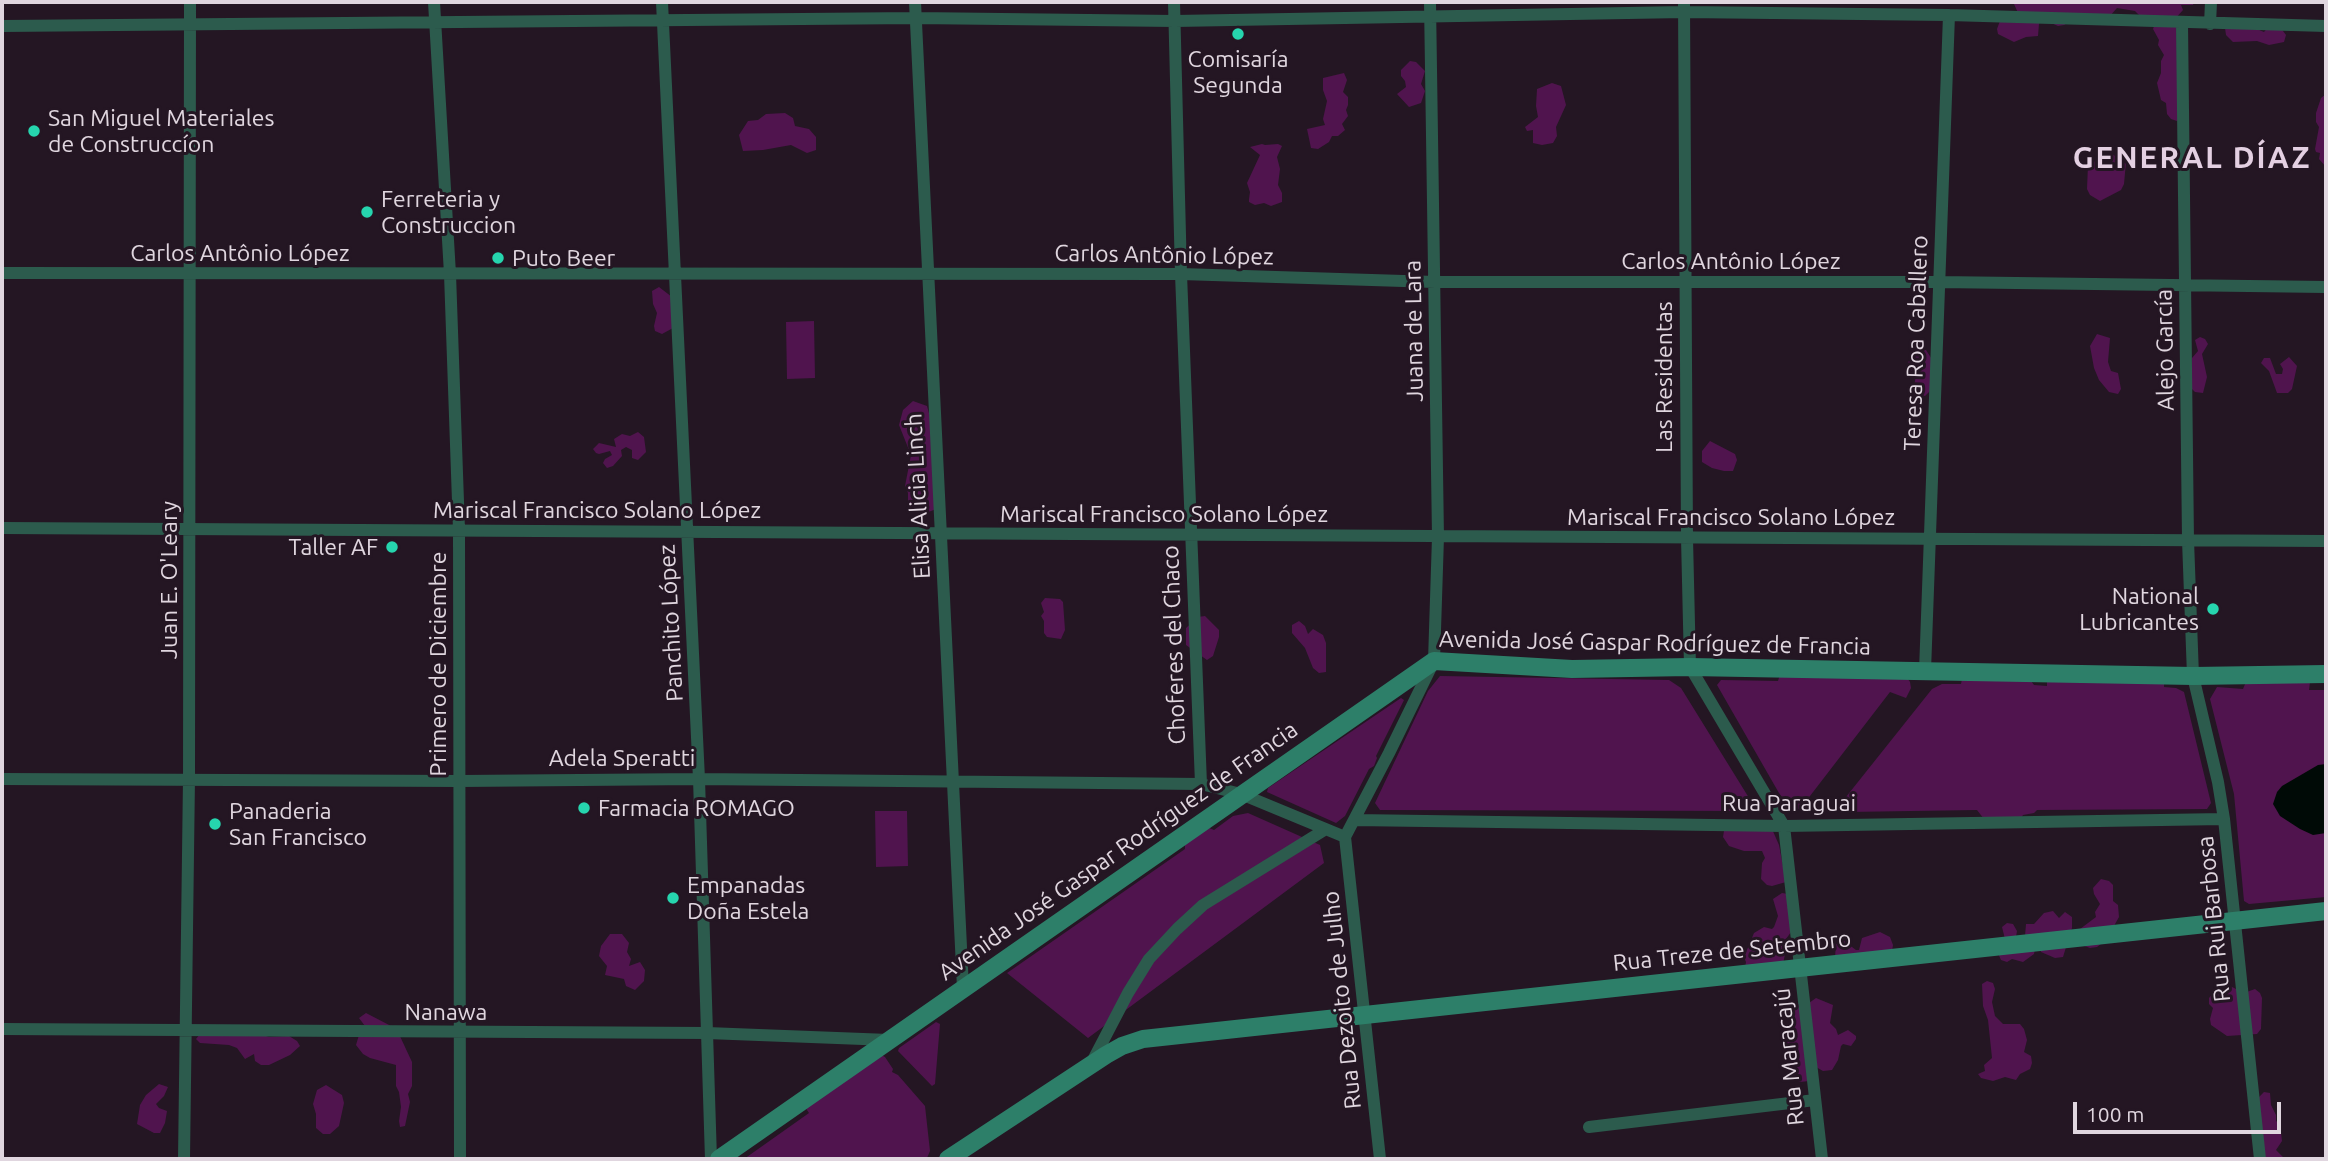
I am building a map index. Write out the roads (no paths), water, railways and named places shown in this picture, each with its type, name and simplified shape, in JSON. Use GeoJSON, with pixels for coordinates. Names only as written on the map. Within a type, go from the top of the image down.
{"type":"FeatureCollection","features":[{"type":"Feature","properties":{"kind":"main road","name":"Avenida José Gaspar Rodríguez de Francia"},"geometry":{"type":"LineString","coordinates":[[719,1159],[1434,661],[1572,668],[1690,667],[2193,676],[2326,674]]}},
{"type":"Feature","properties":{"kind":"main road","name":"Rua Treze de Setembro"},"geometry":{"type":"LineString","coordinates":[[948,1159],[1091,1065],[1122,1046],[1143,1039],[2326,911]]}},
{"type":"Feature","properties":{"kind":"street","name":"Juan E. O'Leary"},"geometry":{"type":"LineString","coordinates":[[184,1159],[189,778],[190,2]]}},
{"type":"Feature","properties":{"kind":"street","name":"Primero de Diciembre"},"geometry":{"type":"LineString","coordinates":[[434,2],[450,274],[459,530],[460,1159]]}},
{"type":"Feature","properties":{"kind":"street","name":"Panchito López"},"geometry":{"type":"LineString","coordinates":[[662,2],[699,779],[711,1159]]}},
{"type":"Feature","properties":{"kind":"street","name":"Elisa Alicia Linch"},"geometry":{"type":"LineString","coordinates":[[915,2],[963,989]]}},
{"type":"Feature","properties":{"kind":"street","name":"Choferes del Chaco"},"geometry":{"type":"LineString","coordinates":[[1174,2],[1190,535],[1201,783]]}},
{"type":"Feature","properties":{"kind":"street"},"geometry":{"type":"LineString","coordinates":[[2210,24],[2211,2]]}},
{"type":"Feature","properties":{"kind":"street"},"geometry":{"type":"LineString","coordinates":[[2,26],[916,18],[1175,21],[1431,8],[1684,7],[2326,26]]}},
{"type":"Feature","properties":{"kind":"street","name":"Las Residentas"},"geometry":{"type":"LineString","coordinates":[[1684,7],[1690,667]]}},
{"type":"Feature","properties":{"kind":"street","name":"Juana de Lara"},"geometry":{"type":"LineString","coordinates":[[1431,8],[1438,537],[1434,661]]}},
{"type":"Feature","properties":{"kind":"street","name":"Teresa Roa Caballero"},"geometry":{"type":"LineString","coordinates":[[1925,671],[1949,15]]}},
{"type":"Feature","properties":{"kind":"street","name":"Alejo García"},"geometry":{"type":"LineString","coordinates":[[2182,23],[2188,540],[2193,676]]}},
{"type":"Feature","properties":{"kind":"street","name":"Carlos Antônio López"},"geometry":{"type":"LineString","coordinates":[[2,273],[1181,274],[1435,282],[1939,282],[2326,287]]}},
{"type":"Feature","properties":{"kind":"street","name":"Mariscal Francisco Solano López"},"geometry":{"type":"LineString","coordinates":[[2,528],[2326,541]]}},
{"type":"Feature","properties":{"kind":"street"},"geometry":{"type":"LineString","coordinates":[[1345,837],[1434,661]]}},
{"type":"Feature","properties":{"kind":"street"},"geometry":{"type":"LineString","coordinates":[[1690,667],[1784,826]]}},
{"type":"Feature","properties":{"kind":"street","name":"Rua Rui Barbosa"},"geometry":{"type":"LineString","coordinates":[[2193,676],[2224,819],[2260,1159]]}},
{"type":"Feature","properties":{"kind":"street","name":"Adela Speratti"},"geometry":{"type":"LineString","coordinates":[[2,779],[699,779],[1201,783],[1241,794],[1345,837]]}},
{"type":"Feature","properties":{"kind":"street","name":"Rua Paraguai"},"geometry":{"type":"LineString","coordinates":[[1354,820],[1784,826],[2224,819]]}},
{"type":"Feature","properties":{"kind":"street","name":"Rua Maracajú"},"geometry":{"type":"LineString","coordinates":[[1784,826],[1822,1159]]}},
{"type":"Feature","properties":{"kind":"street"},"geometry":{"type":"LineString","coordinates":[[1091,1065],[1128,993],[1149,959],[1177,929],[1203,905],[1326,829]]}},
{"type":"Feature","properties":{"kind":"street","name":"Rua Dezoito de Julho"},"geometry":{"type":"LineString","coordinates":[[1345,837],[1380,1159]]}},
{"type":"Feature","properties":{"kind":"street","name":"Nanawa"},"geometry":{"type":"LineString","coordinates":[[2,1029],[707,1033],[889,1040]]}},
{"type":"Feature","properties":{"kind":"street"},"geometry":{"type":"LineString","coordinates":[[1589,1127],[1815,1100]]}},
{"type":"Feature","properties":{"kind":"place","name":"Comisaría Segunda"},"geometry":{"type":"Point","coordinates":[1238,34]}},
{"type":"Feature","properties":{"kind":"place","name":"San Miguel Materiales de Construccíon"},"geometry":{"type":"Point","coordinates":[34,131]}},
{"type":"Feature","properties":{"kind":"place","name":"Ferreteria y Construccion"},"geometry":{"type":"Point","coordinates":[367,212]}},
{"type":"Feature","properties":{"kind":"place","name":"Puto Beer"},"geometry":{"type":"Point","coordinates":[498,258]}},
{"type":"Feature","properties":{"kind":"place","name":"Taller AF"},"geometry":{"type":"Point","coordinates":[392,547]}},
{"type":"Feature","properties":{"kind":"place","name":"National Lubricantes"},"geometry":{"type":"Point","coordinates":[2213,609]}},
{"type":"Feature","properties":{"kind":"place","name":"Farmacia ROMAGO"},"geometry":{"type":"Point","coordinates":[584,808]}},
{"type":"Feature","properties":{"kind":"place","name":"Panaderia San Francisco"},"geometry":{"type":"Point","coordinates":[215,824]}},
{"type":"Feature","properties":{"kind":"place","name":"Empanadas Doña Estela"},"geometry":{"type":"Point","coordinates":[673,898]}},
{"type":"Feature","properties":{"kind":"district","name":"GENERAL DÍAZ"},"geometry":{"type":"Point","coordinates":[2192,158]}}]}
